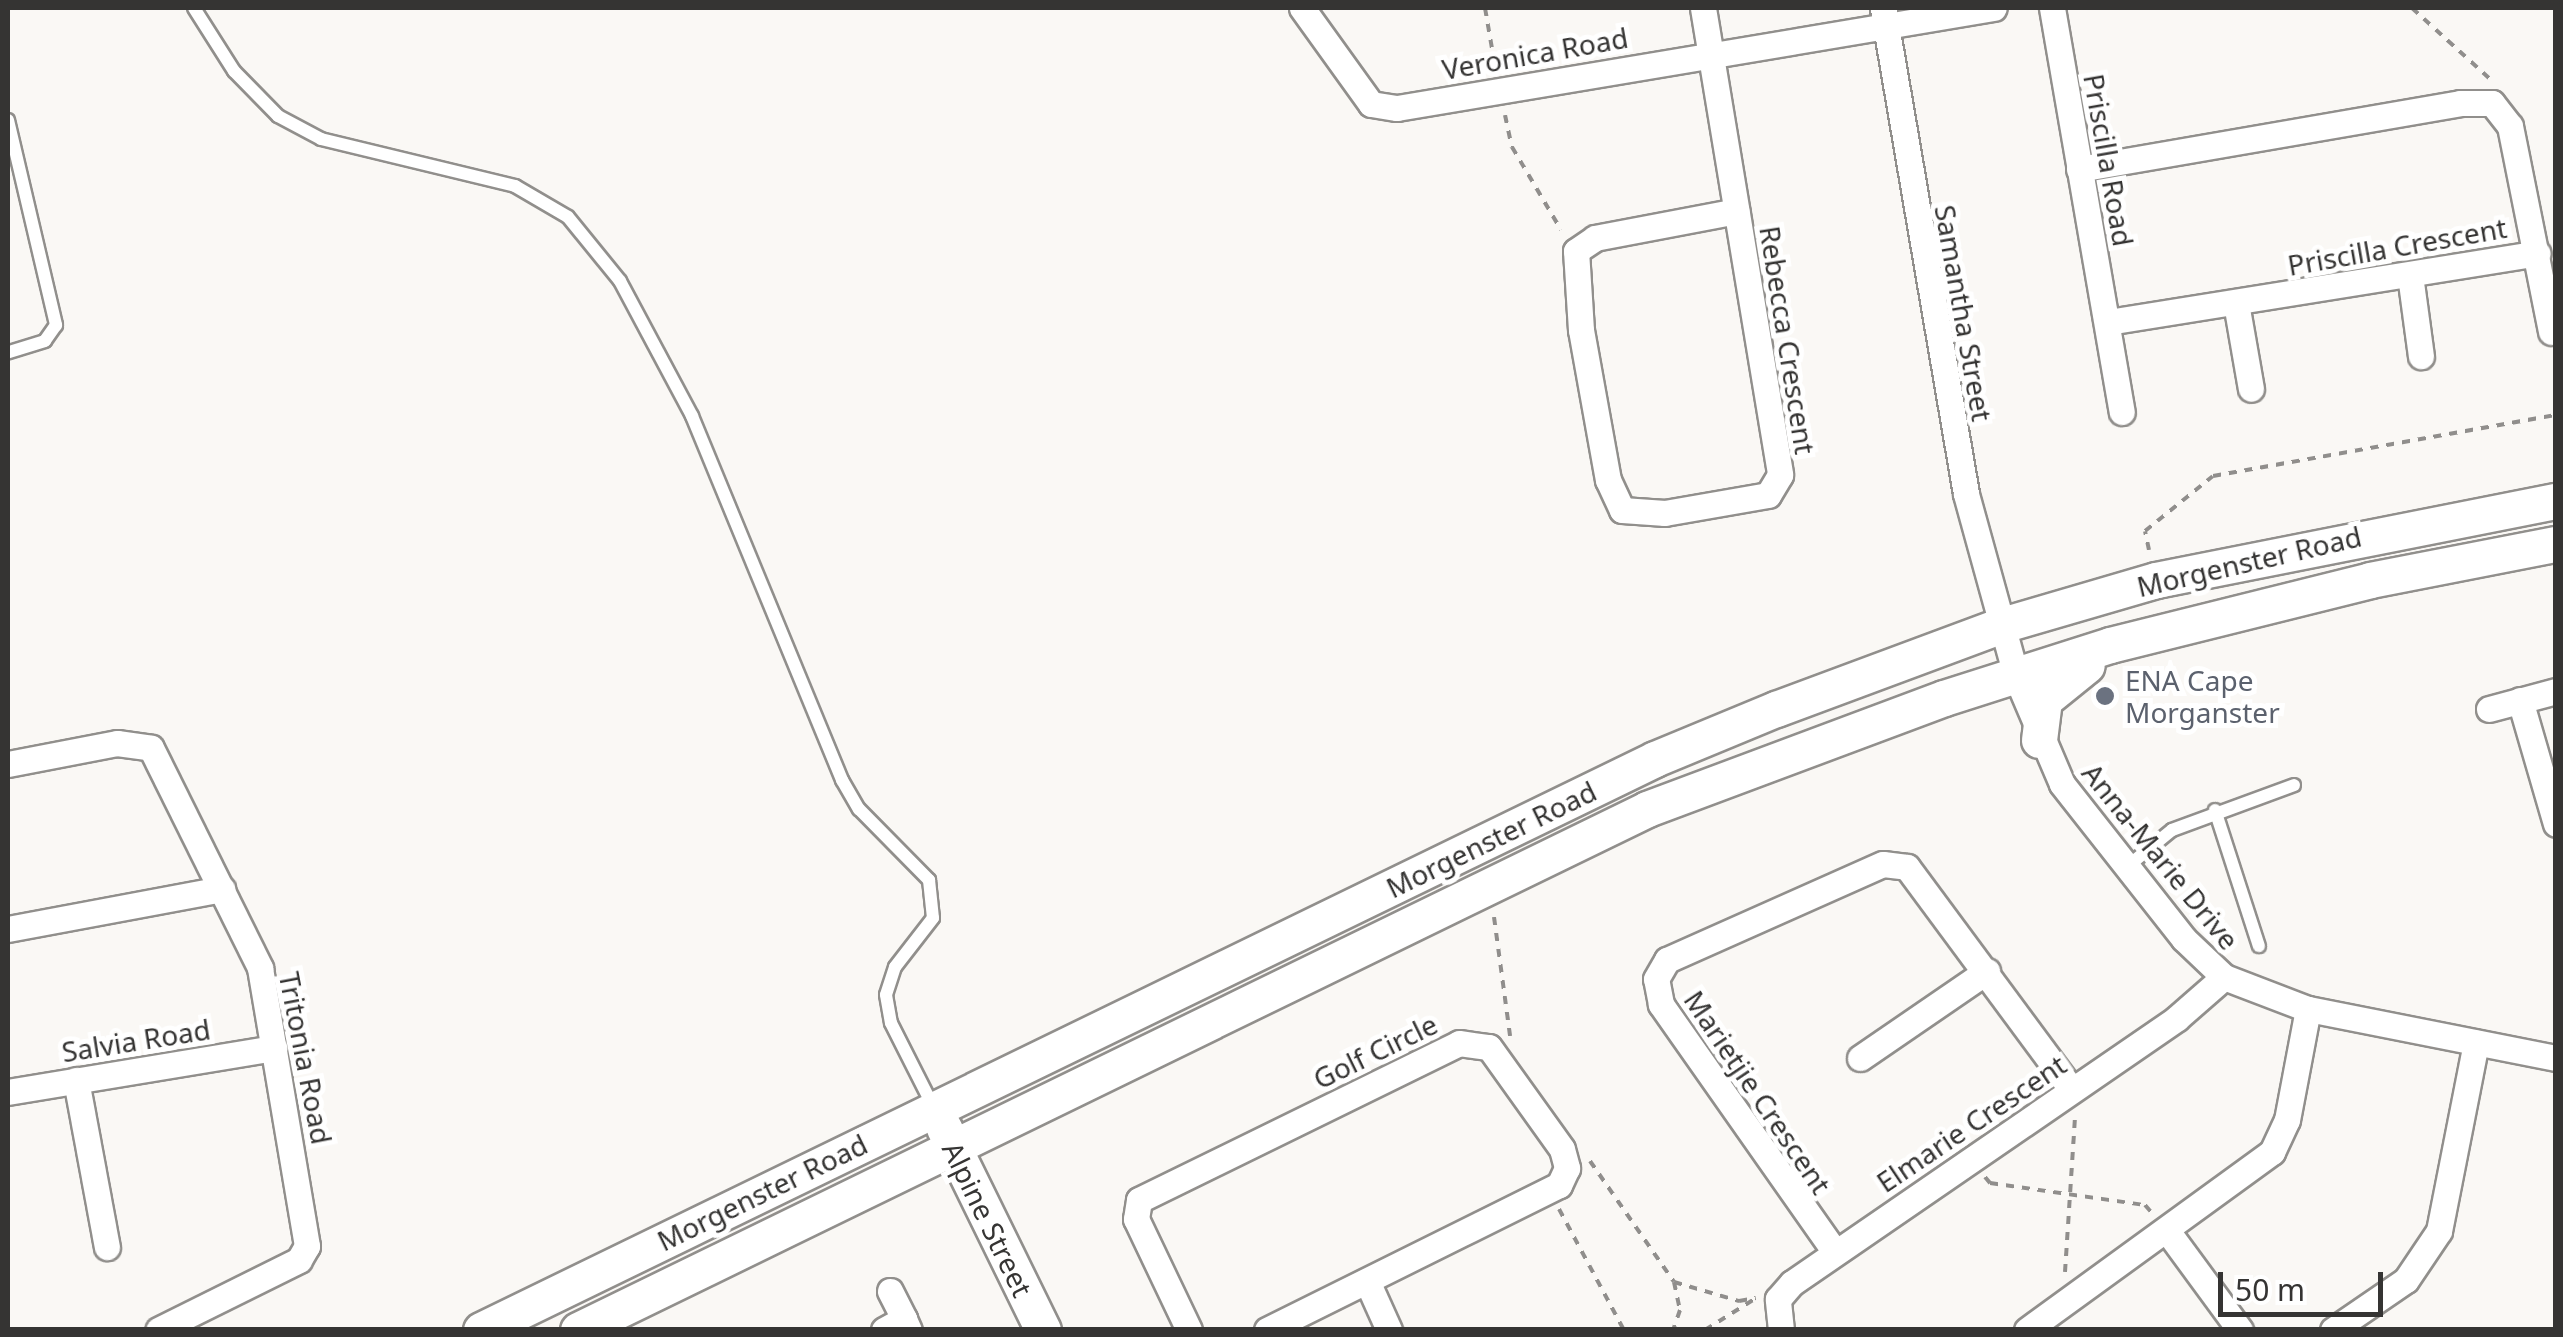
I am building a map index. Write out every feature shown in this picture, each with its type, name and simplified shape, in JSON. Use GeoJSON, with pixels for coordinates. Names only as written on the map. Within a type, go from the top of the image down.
{"type":"FeatureCollection","features":[{"type":"Feature","properties":{"kind":"main road","name":"Morgenster Road"},"geometry":{"type":"LineString","coordinates":[[481,1330],[1655,759],[2002,624],[2175,576],[2556,501]]}},
{"type":"Feature","properties":{"kind":"main road","name":"Morgenster Road"},"geometry":{"type":"LineString","coordinates":[[578,1330],[1647,809],[2016,676],[2155,633],[2370,580],[2556,544]]}},
{"type":"Feature","properties":{"kind":"main road"},"geometry":{"type":"LineString","coordinates":[[2039,740],[2044,700],[2060,680],[2155,633]]}},
{"type":"Feature","properties":{"kind":"main road","name":"Alpine Street"},"geometry":{"type":"LineString","coordinates":[[934,1108],[1043,1330]]}},
{"type":"Feature","properties":{"kind":"street","name":"Veronica Road"},"geometry":{"type":"LineString","coordinates":[[1302,8],[1371,104],[1398,108],[1711,52],[1884,15],[1994,8]]}},
{"type":"Feature","properties":{"kind":"street","name":"Rebecca Crescent"},"geometry":{"type":"LineString","coordinates":[[1703,8],[1780,475],[1768,495],[1666,513],[1622,510],[1608,480],[1581,330],[1574,271],[1582,245],[1736,211]]}},
{"type":"Feature","properties":{"kind":"street","name":"Priscilla Road"},"geometry":{"type":"LineString","coordinates":[[2052,8],[2122,412]]}},
{"type":"Feature","properties":{"kind":"street","name":"Samantha Street"},"geometry":{"type":"LineString","coordinates":[[1884,15],[1966,494],[2016,676]]}},
{"type":"Feature","properties":{"kind":"street"},"geometry":{"type":"LineString","coordinates":[[2079,169],[2460,102],[2492,103]]}},
{"type":"Feature","properties":{"kind":"street","name":"Priscilla Crescent"},"geometry":{"type":"LineString","coordinates":[[2108,322],[2537,253],[2510,126],[2492,103]]}},
{"type":"Feature","properties":{"kind":"street"},"geometry":{"type":"LineString","coordinates":[[2537,253],[2552,332]]}},
{"type":"Feature","properties":{"kind":"street"},"geometry":{"type":"LineString","coordinates":[[2410,274],[2421,356]]}},
{"type":"Feature","properties":{"kind":"street"},"geometry":{"type":"LineString","coordinates":[[2236,303],[2251,389]]}},
{"type":"Feature","properties":{"kind":"street","name":"Anna-Marie Drive"},"geometry":{"type":"LineString","coordinates":[[2016,676],[2039,740],[2062,784],[2184,939],[2224,978],[2308,1009],[2556,1058]]}},
{"type":"Feature","properties":{"kind":"street"},"geometry":{"type":"LineString","coordinates":[[2488,710],[2556,692]]}},
{"type":"Feature","properties":{"kind":"street"},"geometry":{"type":"LineString","coordinates":[[2520,700],[2556,824]]}},
{"type":"Feature","properties":{"kind":"street","name":"Tritonia Road"},"geometry":{"type":"LineString","coordinates":[[8,764],[138,744],[162,759],[260,968],[306,1246],[299,1260],[158,1330]]}},
{"type":"Feature","properties":{"kind":"street","name":"Marietjie Crescent"},"geometry":{"type":"LineString","coordinates":[[1835,1252],[1661,1004],[1656,987],[1661,967],[1686,950],[1884,864],[1919,875],[2068,1093]]}},
{"type":"Feature","properties":{"kind":"street"},"geometry":{"type":"LineString","coordinates":[[8,929],[222,889]]}},
{"type":"Feature","properties":{"kind":"street"},"geometry":{"type":"LineString","coordinates":[[1860,1058],[1987,972]]}},
{"type":"Feature","properties":{"kind":"street","name":"Elmarie Crescent"},"geometry":{"type":"LineString","coordinates":[[1770,1295],[2068,1093],[2224,978]]}},
{"type":"Feature","properties":{"kind":"street"},"geometry":{"type":"LineString","coordinates":[[2027,1330],[2168,1232],[2272,1152],[2286,1120],[2308,1009]]}},
{"type":"Feature","properties":{"kind":"street"},"geometry":{"type":"LineString","coordinates":[[2333,1330],[2406,1280],[2440,1231],[2476,1043]]}},
{"type":"Feature","properties":{"kind":"street","name":"Golf Circle"},"geometry":{"type":"LineString","coordinates":[[1189,1330],[1136,1219],[1140,1200],[1460,1044],[1484,1044],[1504,1065]]}},
{"type":"Feature","properties":{"kind":"street","name":"Salvia Road"},"geometry":{"type":"LineString","coordinates":[[8,1092],[274,1048]]}},
{"type":"Feature","properties":{"kind":"street"},"geometry":{"type":"LineString","coordinates":[[1267,1330],[1550,1192],[1563,1180],[1566,1161],[1504,1065]]}},
{"type":"Feature","properties":{"kind":"street"},"geometry":{"type":"LineString","coordinates":[[76,1080],[107,1248]]}},
{"type":"Feature","properties":{"kind":"street"},"geometry":{"type":"LineString","coordinates":[[2168,1232],[2240,1330]]}},
{"type":"Feature","properties":{"kind":"street"},"geometry":{"type":"LineString","coordinates":[[1366,1281],[1389,1330]]}},
{"type":"Feature","properties":{"kind":"street"},"geometry":{"type":"LineString","coordinates":[[890,1291],[899,1326]]}},
{"type":"Feature","properties":{"kind":"street"},"geometry":{"type":"LineString","coordinates":[[1770,1295],[1781,1330]]}},
{"type":"Feature","properties":{"kind":"lane"},"geometry":{"type":"LineString","coordinates":[[194,8],[234,71],[278,116],[350,148],[515,186],[568,218],[620,282],[692,416],[842,780],[870,822],[929,880],[933,918],[894,967],[886,995],[891,1022],[934,1108]]}},
{"type":"Feature","properties":{"kind":"lane"},"geometry":{"type":"LineString","coordinates":[[8,120],[56,324],[45,341],[8,352]]}},
{"type":"Feature","properties":{"kind":"lane"},"geometry":{"type":"LineString","coordinates":[[2128,866],[2172,830],[2215,810],[2294,785]]}},
{"type":"Feature","properties":{"kind":"lane"},"geometry":{"type":"LineString","coordinates":[[2215,810],[2259,946]]}},
{"type":"Feature","properties":{"kind":"path"},"geometry":{"type":"LineString","coordinates":[[1485,8],[1512,147],[1560,229],[1582,245]]}},
{"type":"Feature","properties":{"kind":"path"},"geometry":{"type":"LineString","coordinates":[[2412,8],[2489,77],[2492,103]]}},
{"type":"Feature","properties":{"kind":"path"},"geometry":{"type":"LineString","coordinates":[[2150,558],[2145,531],[2214,476],[2556,416]]}},
{"type":"Feature","properties":{"kind":"path"},"geometry":{"type":"LineString","coordinates":[[1494,911],[1511,1030],[1504,1065]]}},
{"type":"Feature","properties":{"kind":"path"},"geometry":{"type":"LineString","coordinates":[[2068,1093],[2076,1110],[2064,1290],[2070,1300]]}},
{"type":"Feature","properties":{"kind":"path"},"geometry":{"type":"LineString","coordinates":[[1566,1161],[1589,1159],[1674,1282],[1680,1310],[1673,1330]]}},
{"type":"Feature","properties":{"kind":"path"},"geometry":{"type":"LineString","coordinates":[[1971,1159],[1990,1183],[2145,1205],[2168,1232]]}},
{"type":"Feature","properties":{"kind":"path"},"geometry":{"type":"LineString","coordinates":[[1550,1192],[1624,1330]]}},
{"type":"Feature","properties":{"kind":"path"},"geometry":{"type":"LineString","coordinates":[[1674,1282],[1739,1301],[1770,1295]]}},
{"type":"Feature","properties":{"kind":"path"},"geometry":{"type":"LineString","coordinates":[[1705,1330],[1770,1295]]}},
{"type":"Feature","properties":{"kind":"place","name":"ENA Cape Morganster"},"geometry":{"type":"Point","coordinates":[2105,696]}}]}
